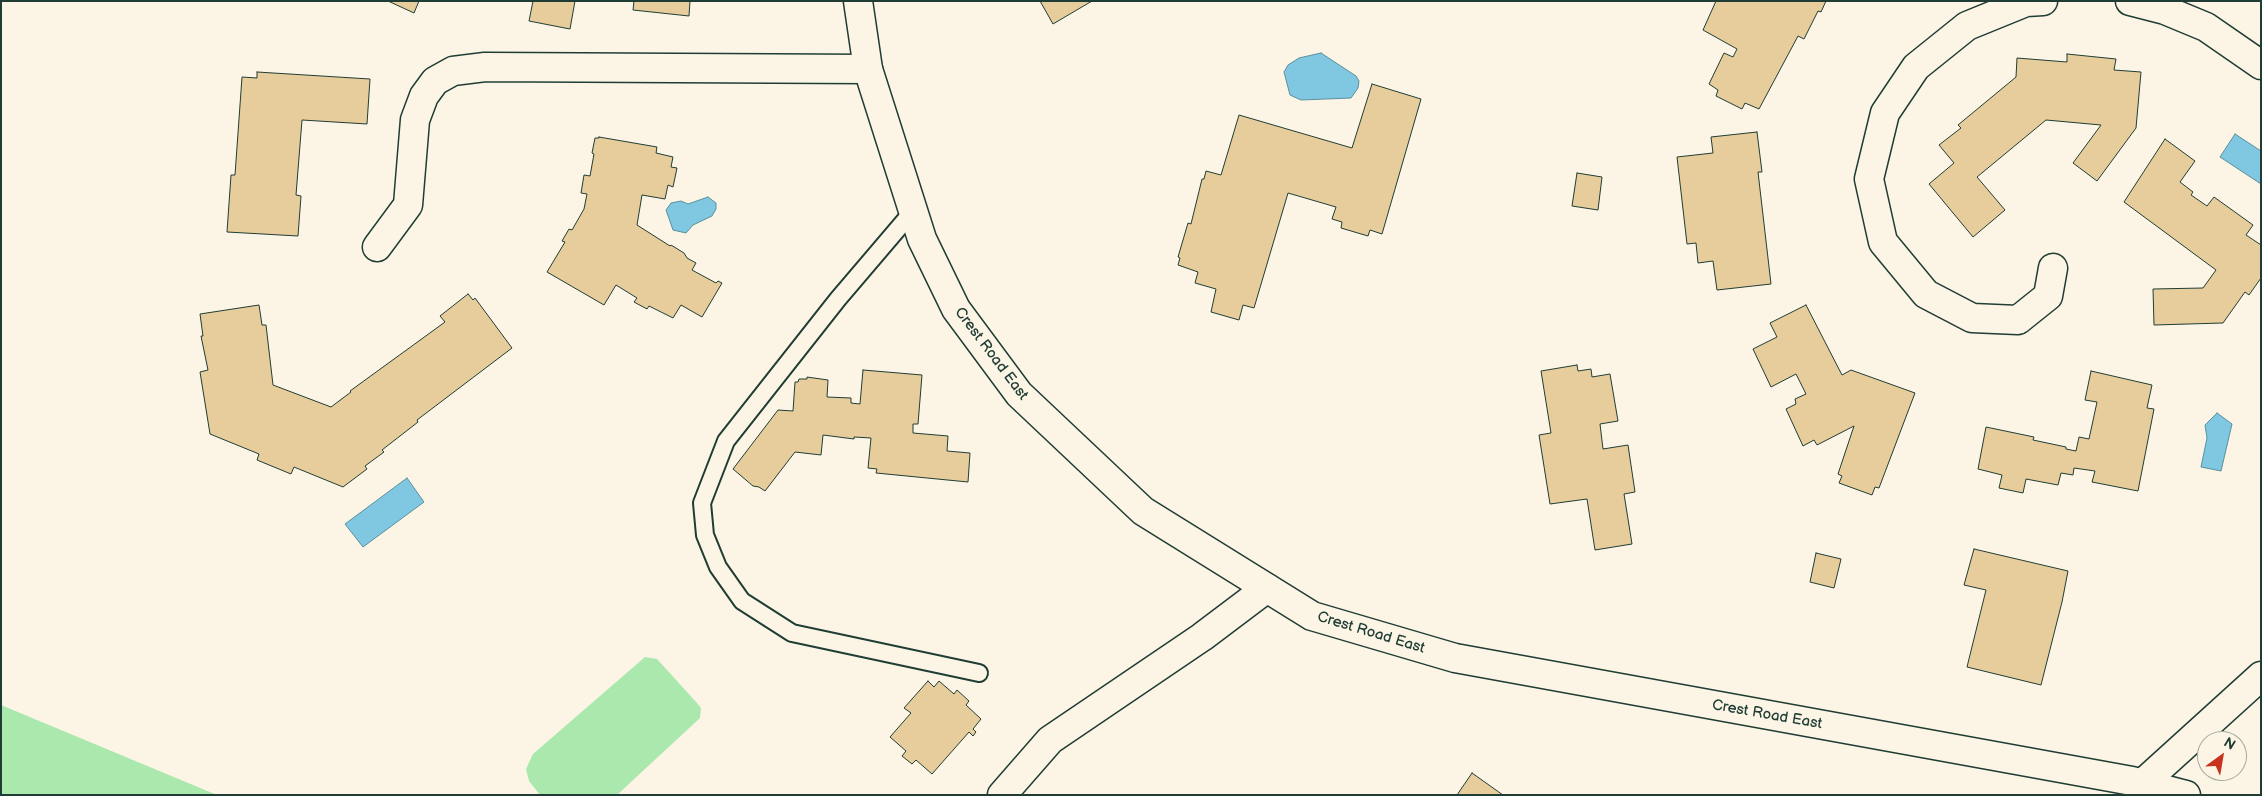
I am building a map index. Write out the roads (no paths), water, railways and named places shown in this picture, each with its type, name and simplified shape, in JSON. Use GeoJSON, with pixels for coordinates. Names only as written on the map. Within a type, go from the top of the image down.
{"type":"FeatureCollection","features":[{"type":"Feature","properties":{"kind":"street","name":"Crest Road East"},"geometry":{"type":"LineString","coordinates":[[858,1],[868,69],[922,239],[956,309],[1019,394],[1143,510],[1312,616],[1455,658],[2143,783],[2186,795]]}},
{"type":"Feature","properties":{"kind":"street"},"geometry":{"type":"LineString","coordinates":[[2043,1],[2026,2],[1967,26],[1916,67],[1885,113],[1869,180],[1883,242],[1926,294],[1972,318],[2018,320],[2048,296],[2053,268]]}},
{"type":"Feature","properties":{"kind":"street"},"geometry":{"type":"LineString","coordinates":[[2130,1],[2164,10],[2206,27],[2261,65]]}},
{"type":"Feature","properties":{"kind":"street"},"geometry":{"type":"LineString","coordinates":[[377,247],[408,205],[415,120],[424,96],[435,81],[453,71],[485,67],[868,69]]}},
{"type":"Feature","properties":{"kind":"street"},"geometry":{"type":"LineString","coordinates":[[1002,795],[1050,740],[1202,636],[1267,588]]}},
{"type":"Feature","properties":{"kind":"street"},"geometry":{"type":"LineString","coordinates":[[2143,783],[2261,676]]}},
{"type":"Feature","properties":{"kind":"lane"},"geometry":{"type":"LineString","coordinates":[[913,210],[838,300],[726,441],[702,503],[706,535],[718,567],[742,601],[792,633],[979,673]]}},
{"type":"Feature","properties":{"kind":"water"},"geometry":{"type":"Polygon","coordinates":[[[1321,53],[1356,76],[1359,81],[1358,88],[1351,98],[1301,100],[1290,95],[1284,72],[1288,65],[1299,58],[1321,53]]]}},
{"type":"Feature","properties":{"kind":"water"},"geometry":{"type":"Polygon","coordinates":[[[2235,134],[2261,151],[2261,184],[2220,157],[2235,134]]]}},
{"type":"Feature","properties":{"kind":"water"},"geometry":{"type":"Polygon","coordinates":[[[708,197],[716,203],[716,209],[712,216],[693,225],[686,233],[673,230],[666,210],[671,203],[681,201],[688,204],[708,197]]]}},
{"type":"Feature","properties":{"kind":"water"},"geometry":{"type":"Polygon","coordinates":[[[2217,413],[2232,424],[2221,471],[2201,467],[2207,438],[2205,425],[2217,413]]]}},
{"type":"Feature","properties":{"kind":"water"},"geometry":{"type":"Polygon","coordinates":[[[407,478],[424,502],[363,547],[345,524],[407,478]]]}}]}
